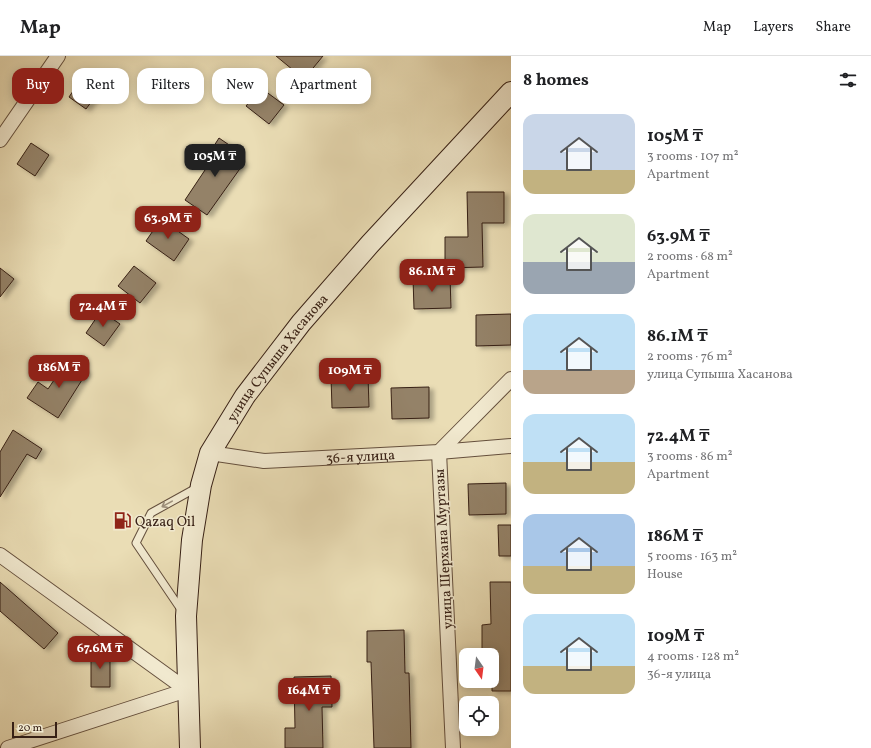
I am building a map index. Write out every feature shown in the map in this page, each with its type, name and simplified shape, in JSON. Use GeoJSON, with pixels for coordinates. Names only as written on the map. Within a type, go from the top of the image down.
{"type":"FeatureCollection","features":[{"type":"Feature","properties":{"kind":"street"},"geometry":{"type":"LineString","coordinates":[[0,140],[58,56]]}},
{"type":"Feature","properties":{"kind":"street","name":"улица Супыша Хасанова"},"geometry":{"type":"LineString","coordinates":[[190,748],[187,690],[186,616],[192,540],[201,485],[210,453],[245,396],[302,323],[370,244],[511,92]]}},
{"type":"Feature","properties":{"kind":"street","name":"улица Шерхана Муртазы"},"geometry":{"type":"LineString","coordinates":[[453,748],[438,452],[511,379]]}},
{"type":"Feature","properties":{"kind":"street","name":"36-я улица"},"geometry":{"type":"LineString","coordinates":[[210,453],[264,461],[438,452],[511,446]]}},
{"type":"Feature","properties":{"kind":"street"},"geometry":{"type":"LineString","coordinates":[[0,556],[187,690]]}},
{"type":"Feature","properties":{"kind":"street"},"geometry":{"type":"LineString","coordinates":[[8,748],[187,690]]}},
{"type":"Feature","properties":{"kind":"lane"},"geometry":{"type":"LineString","coordinates":[[186,616],[136,543],[151,513],[201,485]]}},
{"type":"Feature","properties":{"kind":"building"},"geometry":{"type":"Polygon","coordinates":[[[276,56],[323,56],[313,68],[291,68],[276,56]]]}},
{"type":"Feature","properties":{"kind":"building"},"geometry":{"type":"Polygon","coordinates":[[[268,93],[276,99],[276,104],[284,105],[269,124],[246,106],[248,104],[268,104],[268,93]]]}},
{"type":"Feature","properties":{"kind":"building"},"geometry":{"type":"Polygon","coordinates":[[[79,104],[90,104],[86,109],[79,104]]]}},
{"type":"Feature","properties":{"kind":"building"},"geometry":{"type":"Polygon","coordinates":[[[219,138],[235,149],[232,154],[244,163],[207,215],[185,200],[215,155],[210,152],[219,138]]]}},
{"type":"Feature","properties":{"kind":"building"},"geometry":{"type":"Polygon","coordinates":[[[31,143],[49,155],[35,176],[17,164],[31,143]]]}},
{"type":"Feature","properties":{"kind":"building"},"geometry":{"type":"Polygon","coordinates":[[[467,192],[504,192],[504,223],[482,223],[483,267],[445,268],[445,237],[468,237],[467,192]]]}},
{"type":"Feature","properties":{"kind":"building"},"geometry":{"type":"Polygon","coordinates":[[[161,219],[189,239],[174,261],[146,241],[161,219]]]}},
{"type":"Feature","properties":{"kind":"building"},"geometry":{"type":"Polygon","coordinates":[[[134,266],[156,283],[140,303],[118,286],[134,266]]]}},
{"type":"Feature","properties":{"kind":"building"},"geometry":{"type":"Polygon","coordinates":[[[0,268],[14,279],[0,297],[0,268]]]}},
{"type":"Feature","properties":{"kind":"building"},"geometry":{"type":"Polygon","coordinates":[[[450,277],[451,308],[414,309],[413,278],[450,277]]]}},
{"type":"Feature","properties":{"kind":"building"},"geometry":{"type":"Polygon","coordinates":[[[101,311],[120,324],[104,346],[86,333],[101,311]]]}},
{"type":"Feature","properties":{"kind":"building"},"geometry":{"type":"Polygon","coordinates":[[[511,314],[511,345],[476,346],[476,315],[511,314]]]}},
{"type":"Feature","properties":{"kind":"building"},"geometry":{"type":"Polygon","coordinates":[[[68,359],[87,372],[58,418],[27,398],[38,382],[48,389],[68,359]]]}},
{"type":"Feature","properties":{"kind":"building"},"geometry":{"type":"Polygon","coordinates":[[[368,376],[369,407],[332,408],[331,377],[368,376]]]}},
{"type":"Feature","properties":{"kind":"building"},"geometry":{"type":"Polygon","coordinates":[[[429,387],[429,418],[392,419],[391,388],[429,387]]]}},
{"type":"Feature","properties":{"kind":"building"},"geometry":{"type":"Polygon","coordinates":[[[13,430],[42,449],[36,459],[27,454],[0,497],[0,452],[13,430]]]}},
{"type":"Feature","properties":{"kind":"building"},"geometry":{"type":"Polygon","coordinates":[[[506,483],[506,514],[469,515],[468,484],[506,483]]]}},
{"type":"Feature","properties":{"kind":"building"},"geometry":{"type":"Polygon","coordinates":[[[498,525],[511,525],[511,556],[499,556],[498,525]]]}},
{"type":"Feature","properties":{"kind":"building"},"geometry":{"type":"Polygon","coordinates":[[[0,582],[58,633],[44,649],[0,611],[0,582]]]}},
{"type":"Feature","properties":{"kind":"building"},"geometry":{"type":"Polygon","coordinates":[[[490,582],[511,582],[511,691],[492,691],[492,688],[499,688],[499,648],[482,648],[482,625],[491,624],[490,582]]]}},
{"type":"Feature","properties":{"kind":"building"},"geometry":{"type":"Polygon","coordinates":[[[404,630],[405,673],[409,673],[411,748],[374,748],[371,662],[367,662],[367,631],[404,630]]]}},
{"type":"Feature","properties":{"kind":"building"},"geometry":{"type":"Polygon","coordinates":[[[91,653],[110,653],[110,687],[91,687],[91,653]]]}},
{"type":"Feature","properties":{"kind":"building"},"geometry":{"type":"Polygon","coordinates":[[[331,676],[332,707],[322,707],[323,748],[285,748],[285,728],[295,728],[294,677],[331,676]]]}},
{"type":"Feature","properties":{"kind":"place","name":"Qazaq Oil"},"geometry":{"type":"Point","coordinates":[122,521]}}]}
